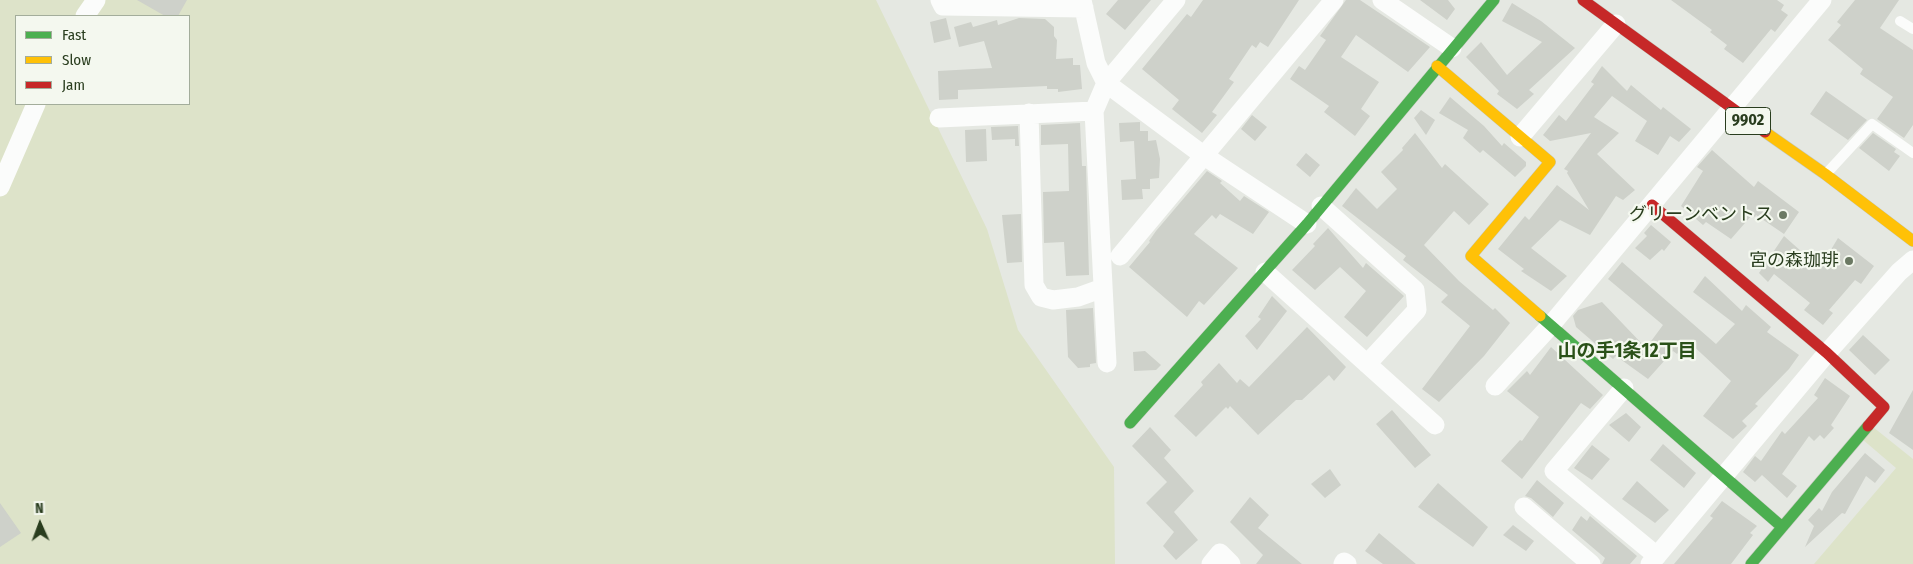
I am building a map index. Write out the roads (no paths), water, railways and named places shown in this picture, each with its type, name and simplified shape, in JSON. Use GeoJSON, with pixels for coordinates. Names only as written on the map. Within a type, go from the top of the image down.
{"type":"FeatureCollection","features":[{"type":"Feature","properties":{"kind":"street"},"geometry":{"type":"LineString","coordinates":[[86,15],[96,0]]}},
{"type":"Feature","properties":{"kind":"street"},"geometry":{"type":"LineString","coordinates":[[940,0],[943,6],[1083,4],[1096,63],[1106,83],[1204,155],[1307,224]]}},
{"type":"Feature","properties":{"kind":"street"},"geometry":{"type":"LineString","coordinates":[[1107,363],[1094,111],[1106,83],[1176,0]]}},
{"type":"Feature","properties":{"kind":"street"},"geometry":{"type":"LineString","coordinates":[[1120,256],[1334,0]]}},
{"type":"Feature","properties":{"kind":"street"},"geometry":{"type":"LineString","coordinates":[[1382,0],[1452,48]]}},
{"type":"Feature","properties":{"kind":"street"},"geometry":{"type":"LineString","coordinates":[[1130,423],[1307,224],[1320,206],[1494,0]]}},
{"type":"Feature","properties":{"kind":"street","name":"9902"},"geometry":{"type":"LineString","coordinates":[[1583,0],[1730,108],[1825,174],[1913,241]]}},
{"type":"Feature","properties":{"kind":"street"},"geometry":{"type":"LineString","coordinates":[[1495,386],[1551,325],[1816,2]]}},
{"type":"Feature","properties":{"kind":"street"},"geometry":{"type":"LineString","coordinates":[[1520,137],[1616,24]]}},
{"type":"Feature","properties":{"kind":"street"},"geometry":{"type":"LineString","coordinates":[[1437,66],[1550,162],[1471,256],[1781,526]]}},
{"type":"Feature","properties":{"kind":"street"},"geometry":{"type":"LineString","coordinates":[[0,187],[36,105]]}},
{"type":"Feature","properties":{"kind":"street"},"geometry":{"type":"LineString","coordinates":[[940,118],[1094,111]]}},
{"type":"Feature","properties":{"kind":"street"},"geometry":{"type":"LineString","coordinates":[[1029,113],[1034,285],[1041,296],[1053,300],[1078,297],[1103,288]]}},
{"type":"Feature","properties":{"kind":"street"},"geometry":{"type":"LineString","coordinates":[[1652,204],[1827,353],[1884,407],[1750,564]]}},
{"type":"Feature","properties":{"kind":"street"},"geometry":{"type":"LineString","coordinates":[[1320,206],[1415,290],[1417,310],[1367,364]]}},
{"type":"Feature","properties":{"kind":"street"},"geometry":{"type":"LineString","coordinates":[[1624,388],[1554,471],[1654,560],[1827,353],[1899,272],[1913,260]]}},
{"type":"Feature","properties":{"kind":"street"},"geometry":{"type":"LineString","coordinates":[[1265,272],[1434,425]]}},
{"type":"Feature","properties":{"kind":"street"},"geometry":{"type":"LineString","coordinates":[[1524,508],[1591,564]]}},
{"type":"Feature","properties":{"kind":"street"},"geometry":{"type":"LineString","coordinates":[[1211,564],[1220,553],[1231,564]]}},
{"type":"Feature","properties":{"kind":"lane"},"geometry":{"type":"LineString","coordinates":[[1900,21],[1913,29]]}},
{"type":"Feature","properties":{"kind":"lane"},"geometry":{"type":"LineString","coordinates":[[1825,174],[1872,124],[1913,153]]}},
{"type":"Feature","properties":{"kind":"place","name":"グリーンベントス"},"geometry":{"type":"Point","coordinates":[1783,215]}},
{"type":"Feature","properties":{"kind":"place","name":"宮の森珈琲"},"geometry":{"type":"Point","coordinates":[1849,261]}},
{"type":"Feature","properties":{"kind":"district","name":"山の手1条12丁目"},"geometry":{"type":"Point","coordinates":[1627,352]}}]}
